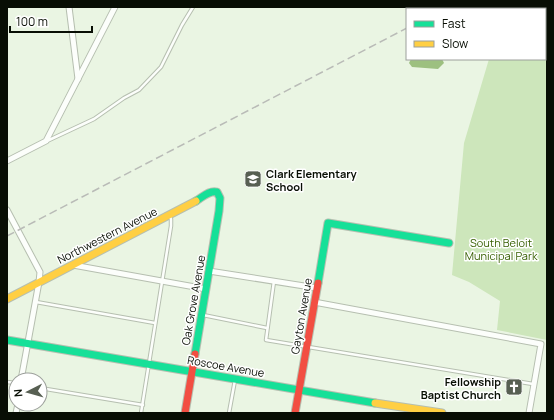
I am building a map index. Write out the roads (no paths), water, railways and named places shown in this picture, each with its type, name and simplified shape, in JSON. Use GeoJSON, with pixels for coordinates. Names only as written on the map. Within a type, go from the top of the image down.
{"type":"FeatureCollection","features":[{"type":"Feature","properties":{"kind":"street"},"geometry":{"type":"LineString","coordinates":[[69,7],[78,80]]}},
{"type":"Feature","properties":{"kind":"street"},"geometry":{"type":"LineString","coordinates":[[7,161],[46,141],[115,7]]}},
{"type":"Feature","properties":{"kind":"street","name":"Northwestern Avenue"},"geometry":{"type":"LineString","coordinates":[[7,299],[213,191],[217,191]]}},
{"type":"Feature","properties":{"kind":"street","name":"Oak Grove Avenue"},"geometry":{"type":"LineString","coordinates":[[185,413],[220,198],[217,191]]}},
{"type":"Feature","properties":{"kind":"street"},"geometry":{"type":"LineString","coordinates":[[7,210],[39,269],[40,276],[22,372]]}},
{"type":"Feature","properties":{"kind":"street","name":"Gayton Avenue"},"geometry":{"type":"LineString","coordinates":[[295,413],[328,223],[448,243]]}},
{"type":"Feature","properties":{"kind":"street"},"geometry":{"type":"LineString","coordinates":[[73,265],[206,289]]}},
{"type":"Feature","properties":{"kind":"street"},"geometry":{"type":"LineString","coordinates":[[209,271],[317,288]]}},
{"type":"Feature","properties":{"kind":"street"},"geometry":{"type":"LineString","coordinates":[[314,302],[541,344],[529,413]]}},
{"type":"Feature","properties":{"kind":"street","name":"Roscoe Avenue"},"geometry":{"type":"LineString","coordinates":[[7,340],[150,363],[361,401],[442,413]]}},
{"type":"Feature","properties":{"kind":"lane"},"geometry":{"type":"LineString","coordinates":[[46,141],[94,119],[124,98],[139,90],[161,67],[182,25],[193,7]]}},
{"type":"Feature","properties":{"kind":"lane"},"geometry":{"type":"LineString","coordinates":[[141,413],[172,219],[169,215]]}},
{"type":"Feature","properties":{"kind":"lane"},"geometry":{"type":"LineString","coordinates":[[274,281],[266,340],[534,384]]}},
{"type":"Feature","properties":{"kind":"lane"},"geometry":{"type":"LineString","coordinates":[[35,302],[156,323]]}},
{"type":"Feature","properties":{"kind":"lane"},"geometry":{"type":"LineString","coordinates":[[202,314],[267,328]]}},
{"type":"Feature","properties":{"kind":"lane"},"geometry":{"type":"LineString","coordinates":[[541,344],[547,345]]}},
{"type":"Feature","properties":{"kind":"lane"},"geometry":{"type":"LineString","coordinates":[[229,413],[235,379]]}},
{"type":"Feature","properties":{"kind":"lane"},"geometry":{"type":"LineString","coordinates":[[48,389],[142,405]]}},
{"type":"Feature","properties":{"kind":"railway"},"geometry":{"type":"LineString","coordinates":[[7,236],[406,29]]}},
{"type":"Feature","properties":{"kind":"place","name":"Clark Elementary School"},"geometry":{"type":"Point","coordinates":[253,179]}},
{"type":"Feature","properties":{"kind":"place","name":"Fellowship Baptist Church"},"geometry":{"type":"Point","coordinates":[514,387]}},
{"type":"Feature","properties":{"kind":"park label","name":"South Beloit Municipal Park"},"geometry":{"type":"Point","coordinates":[501,248]}}]}
